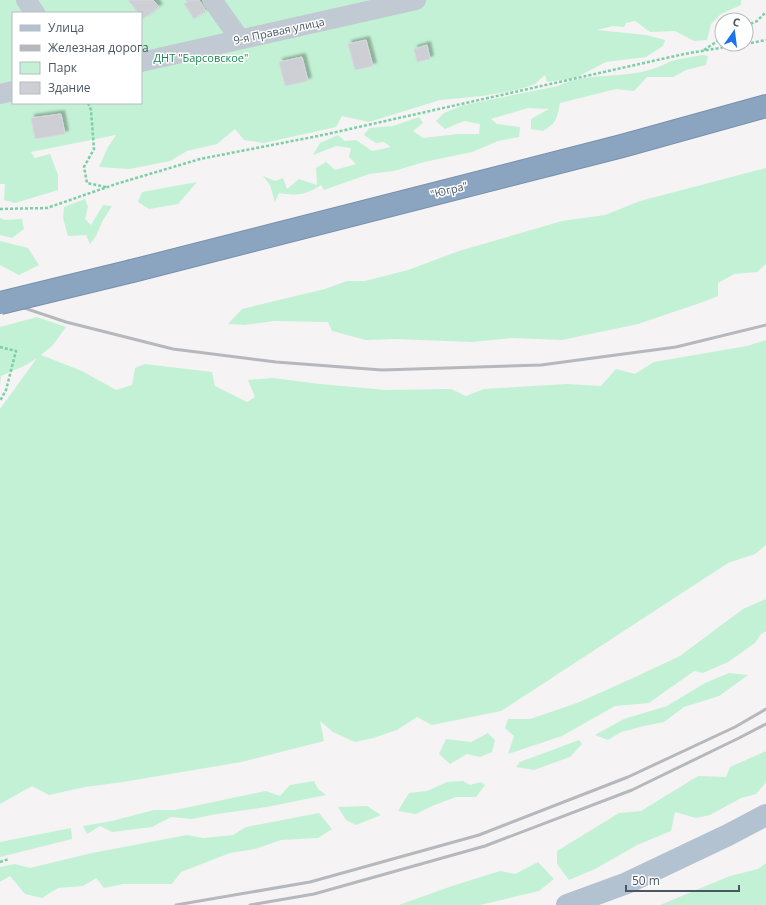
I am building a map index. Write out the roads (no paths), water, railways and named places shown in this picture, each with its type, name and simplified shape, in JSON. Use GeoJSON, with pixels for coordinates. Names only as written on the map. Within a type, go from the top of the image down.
{"type":"FeatureCollection","features":[{"type":"Feature","properties":{"kind":"highway","name":"\"Югра\""},"geometry":{"type":"LineString","coordinates":[[0,303],[622,146],[766,106]]}},
{"type":"Feature","properties":{"kind":"main road"},"geometry":{"type":"LineString","coordinates":[[567,905],[627,883],[728,835],[766,815]]}},
{"type":"Feature","properties":{"kind":"street"},"geometry":{"type":"LineString","coordinates":[[26,0],[34,12]]}},
{"type":"Feature","properties":{"kind":"street"},"geometry":{"type":"LineString","coordinates":[[212,0],[240,39]]}},
{"type":"Feature","properties":{"kind":"street","name":"9-я Правая улица"},"geometry":{"type":"LineString","coordinates":[[142,62],[407,1]]}},
{"type":"Feature","properties":{"kind":"street"},"geometry":{"type":"LineString","coordinates":[[0,94],[12,91]]}},
{"type":"Feature","properties":{"kind":"railway"},"geometry":{"type":"LineString","coordinates":[[0,300],[66,322],[173,349],[276,362],[382,370],[541,365],[676,347],[766,325]]}},
{"type":"Feature","properties":{"kind":"railway"},"geometry":{"type":"LineString","coordinates":[[176,905],[310,882],[479,835],[628,777],[735,727],[766,709]]}},
{"type":"Feature","properties":{"kind":"railway"},"geometry":{"type":"LineString","coordinates":[[250,905],[314,894],[485,846],[632,790],[766,724]]}},
{"type":"Feature","properties":{"kind":"park label","name":"ДНТ \"Барсовское\""},"geometry":{"type":"Point","coordinates":[201,58]}}]}
